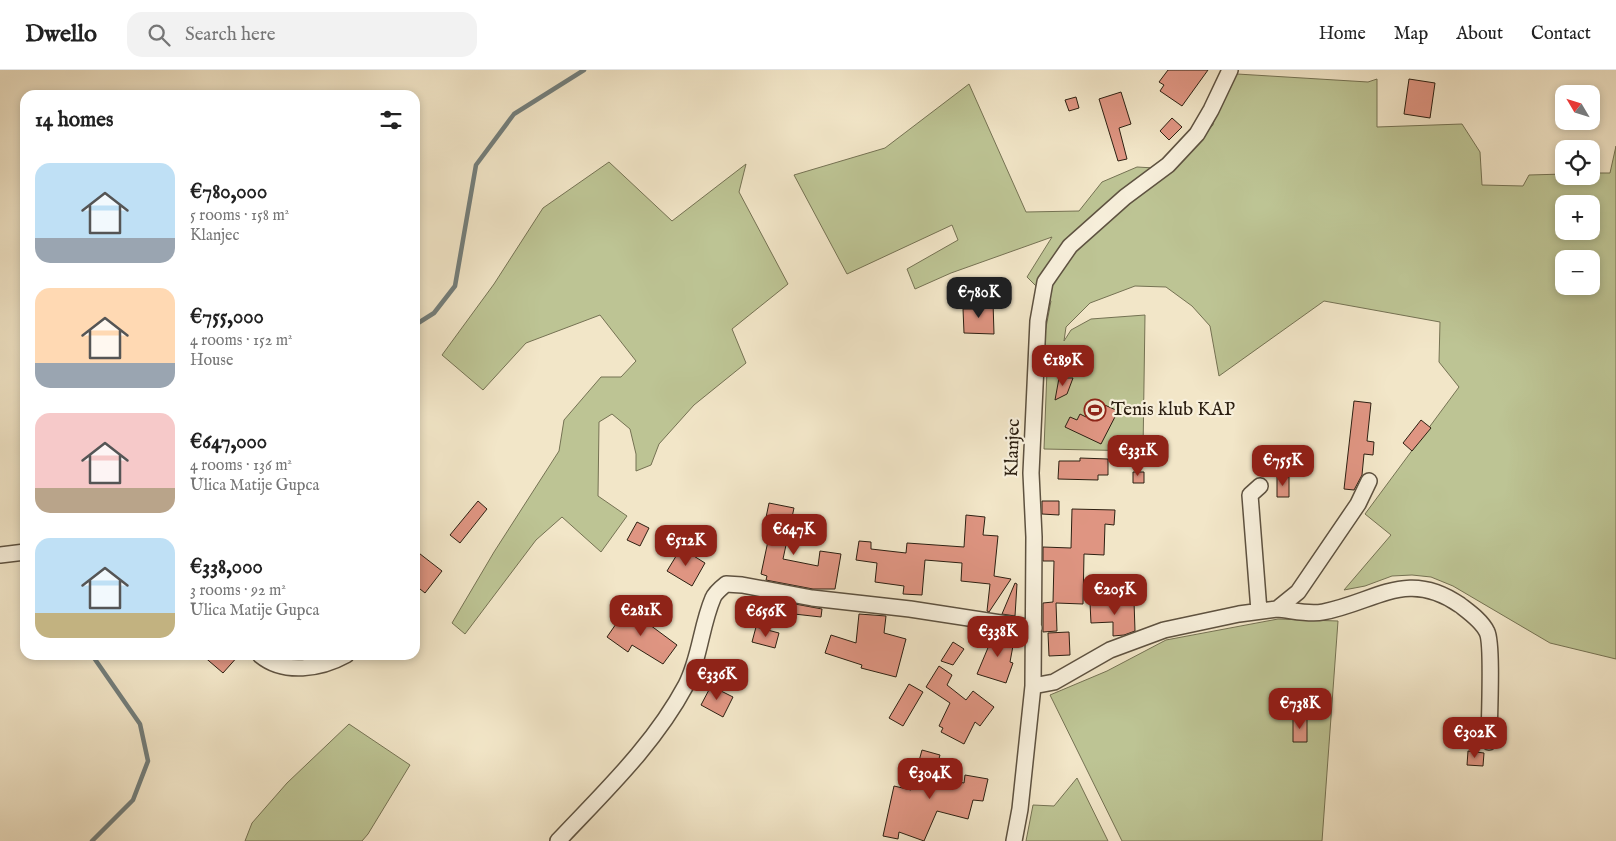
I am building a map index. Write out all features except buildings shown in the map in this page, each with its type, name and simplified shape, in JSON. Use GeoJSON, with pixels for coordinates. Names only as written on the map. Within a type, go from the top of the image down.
{"type":"FeatureCollection","features":[{"type":"Feature","properties":{"kind":"street","name":"Klanjec"},"geometry":{"type":"LineString","coordinates":[[1014,841],[1020,809],[1033,686],[1034,628],[1031,473],[1038,321],[1045,282],[1070,246],[1125,197],[1168,166],[1197,134],[1230,70]]}},
{"type":"Feature","properties":{"kind":"street"},"geometry":{"type":"LineString","coordinates":[[1277,609],[1298,592],[1358,504],[1369,481]]}},
{"type":"Feature","properties":{"kind":"street"},"geometry":{"type":"LineString","coordinates":[[1259,611],[1250,495],[1260,486]]}},
{"type":"Feature","properties":{"kind":"street"},"geometry":{"type":"LineString","coordinates":[[0,555],[20,552]]}},
{"type":"Feature","properties":{"kind":"street"},"geometry":{"type":"LineString","coordinates":[[558,841],[632,763],[662,724],[686,684],[698,656],[714,596],[726,584],[742,585],[812,598],[910,609],[1034,628]]}},
{"type":"Feature","properties":{"kind":"street"},"geometry":{"type":"LineString","coordinates":[[1033,686],[1054,682],[1110,650],[1164,630],[1239,614],[1277,609],[1321,613],[1400,588],[1421,587],[1444,594],[1470,612],[1487,632],[1489,654],[1489,742]]}},
{"type":"Feature","properties":{"kind":"street"},"geometry":{"type":"LineString","coordinates":[[270,660],[282,666],[306,668],[331,664],[338,660]]}},
{"type":"Feature","properties":{"kind":"green space"},"geometry":{"type":"Polygon","coordinates":[[[1237,74],[1368,82],[1377,79],[1377,127],[1462,124],[1480,152],[1482,185],[1523,186],[1529,175],[1555,174],[1555,185],[1600,185],[1600,173],[1610,173],[1616,146],[1616,659],[1550,643],[1453,586],[1431,577],[1412,575],[1392,576],[1365,586],[1344,590],[1391,535],[1365,514],[1459,387],[1439,362],[1440,322],[1324,301],[1219,376],[1210,326],[1192,306],[1166,287],[1135,286],[1090,303],[1066,327],[1064,341],[1071,330],[1091,319],[1145,315],[1143,451],[1044,449],[1047,370],[1058,353],[1041,354],[1051,301],[1027,277],[1052,237],[951,273],[915,289],[907,269],[958,240],[952,225],[847,274],[794,175],[885,148],[969,84],[1026,212],[1079,211],[1102,182],[1137,167],[1172,169],[1213,125],[1220,94],[1237,74]]]}},
{"type":"Feature","properties":{"kind":"green space"},"geometry":{"type":"Polygon","coordinates":[[[609,162],[672,221],[746,164],[739,192],[788,284],[732,329],[746,363],[694,405],[659,444],[651,465],[636,471],[636,454],[630,429],[612,414],[599,422],[598,496],[627,516],[601,552],[562,517],[536,540],[465,634],[452,623],[494,552],[559,451],[564,420],[601,377],[621,377],[636,361],[600,315],[526,343],[483,390],[442,355],[494,284],[543,208],[609,162]]]}},
{"type":"Feature","properties":{"kind":"green space"},"geometry":{"type":"Polygon","coordinates":[[[1278,619],[1338,621],[1322,841],[1122,841],[1050,695],[1107,671],[1166,640],[1278,619]]]}},
{"type":"Feature","properties":{"kind":"green space"},"geometry":{"type":"Polygon","coordinates":[[[349,724],[410,765],[362,841],[245,841],[252,823],[287,783],[349,724]]]}},
{"type":"Feature","properties":{"kind":"green space"},"geometry":{"type":"Polygon","coordinates":[[[1077,778],[1108,841],[1026,841],[1033,805],[1054,806],[1077,778]]]}},
{"type":"Feature","properties":{"kind":"waterway"},"geometry":{"type":"LineString","coordinates":[[420,322],[434,313],[455,286],[476,165],[514,114],[584,70]]}},
{"type":"Feature","properties":{"kind":"waterway"},"geometry":{"type":"LineString","coordinates":[[92,841],[133,800],[148,761],[140,724],[95,660]]}},
{"type":"Feature","properties":{"kind":"place","name":"Tenis klub KAP"},"geometry":{"type":"Point","coordinates":[1095,410]}}]}
